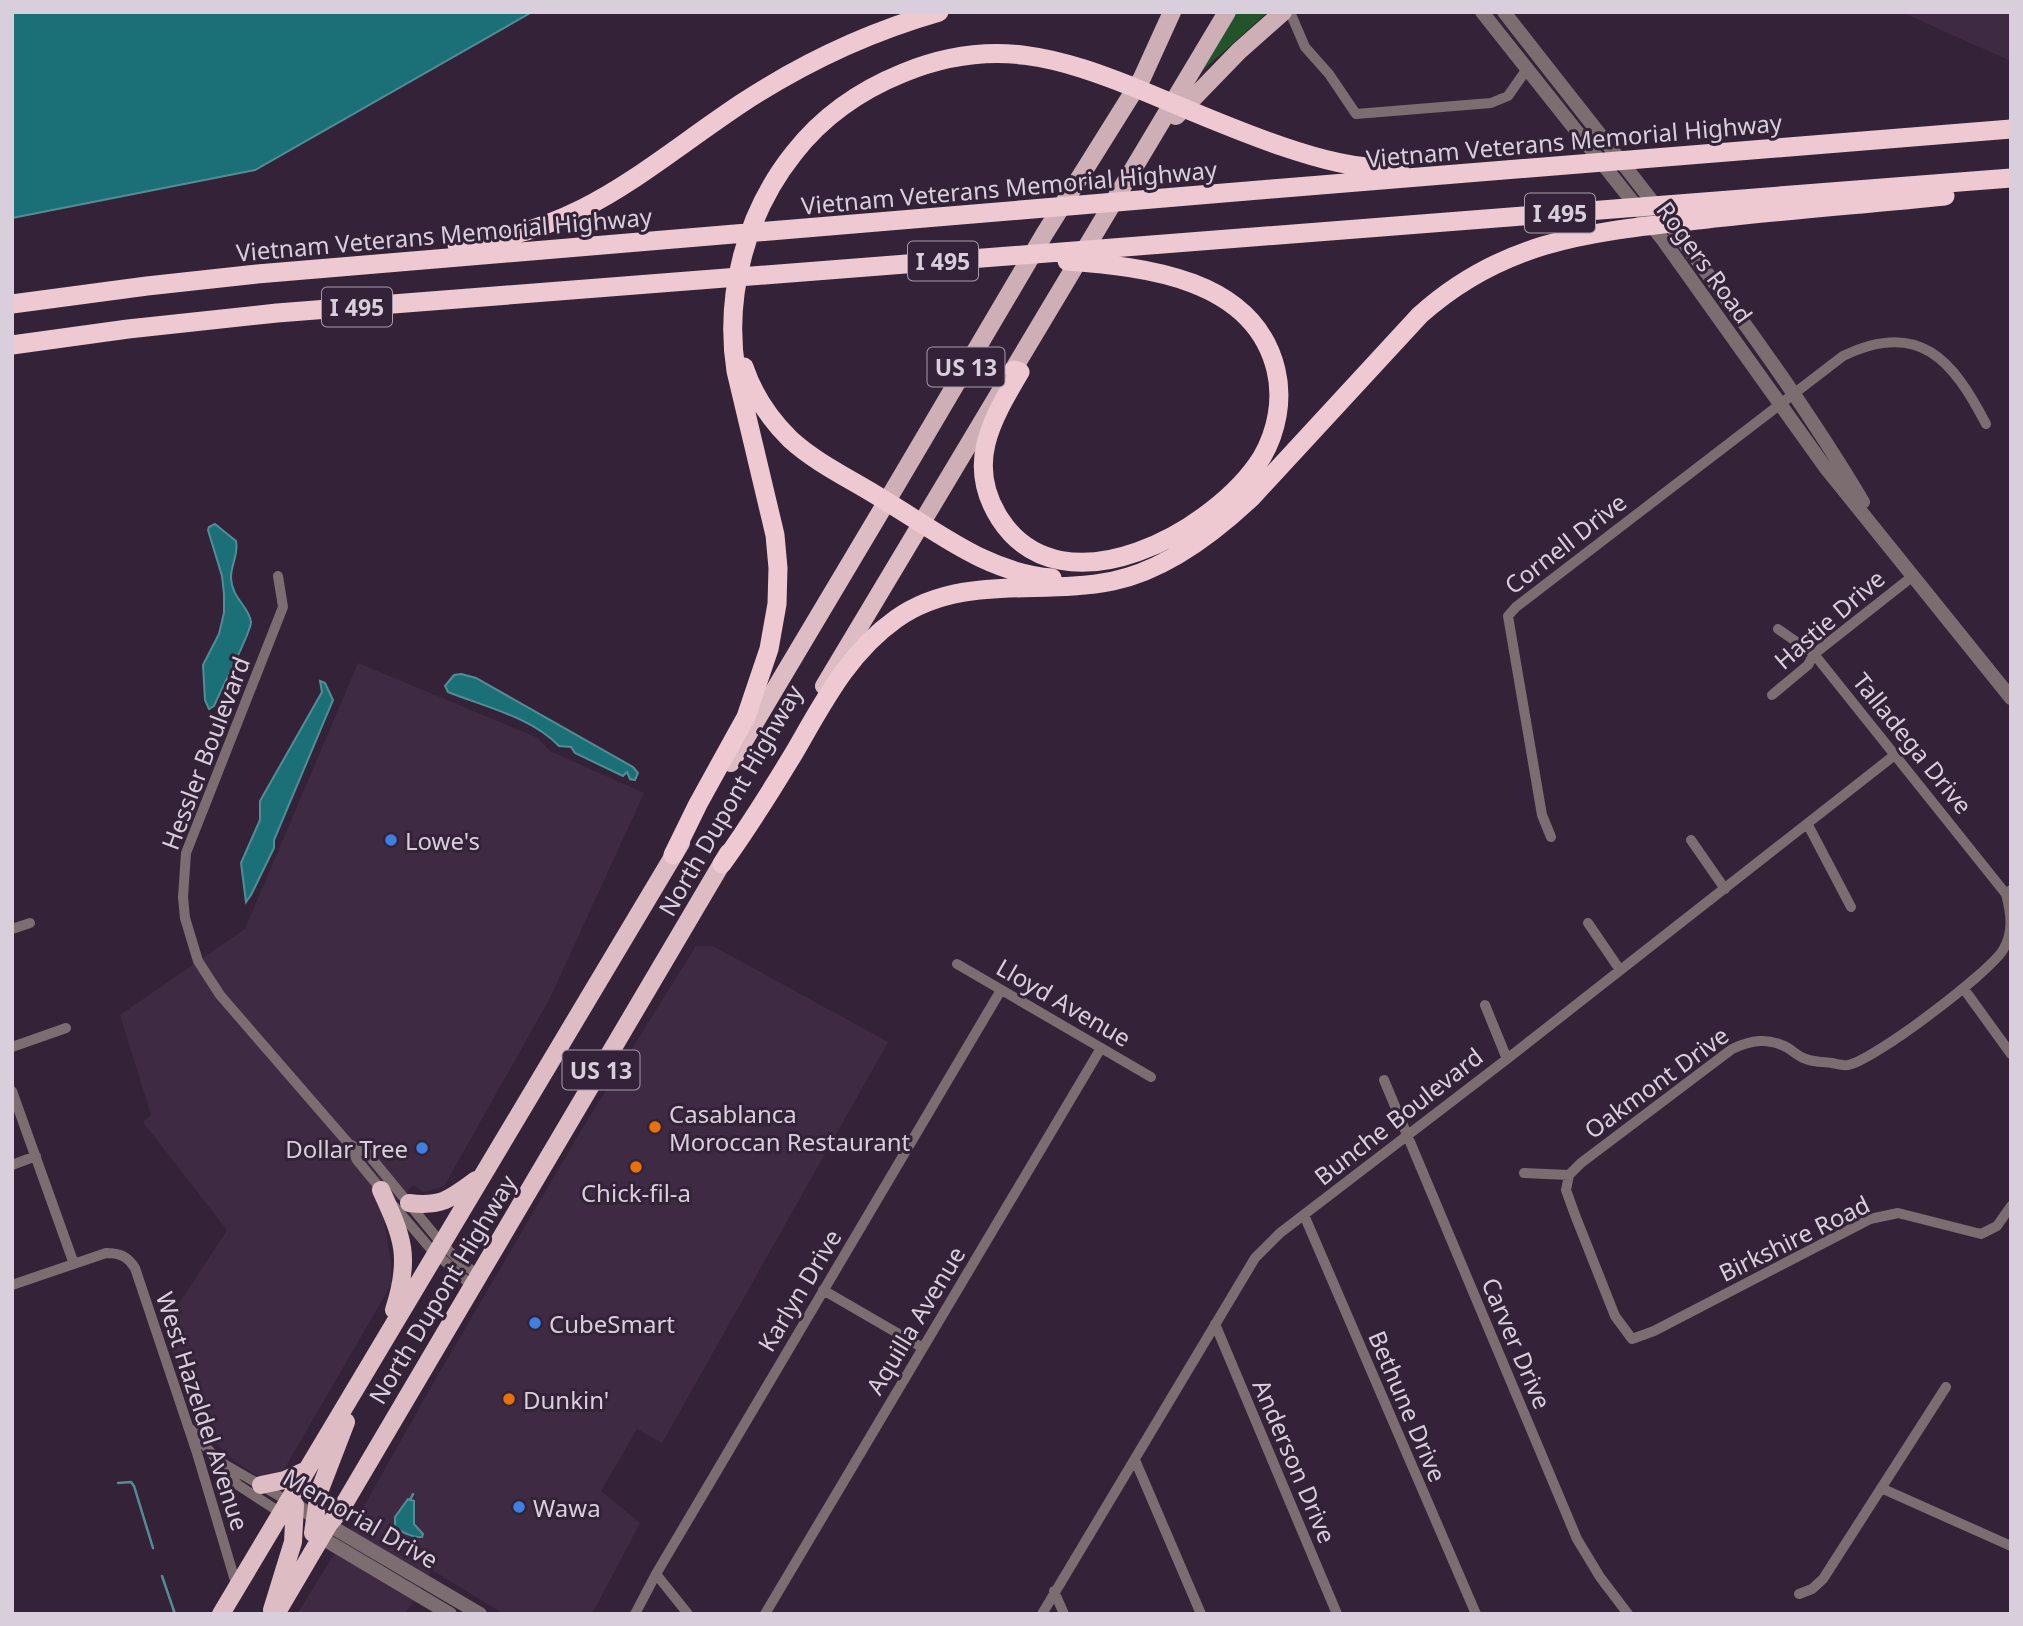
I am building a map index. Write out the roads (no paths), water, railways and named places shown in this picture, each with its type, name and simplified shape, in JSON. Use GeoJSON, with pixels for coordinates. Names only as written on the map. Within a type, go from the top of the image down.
{"type":"FeatureCollection","features":[{"type":"Feature","properties":{"kind":"highway"},"geometry":{"type":"LineString","coordinates":[[295,271],[367,255],[495,240],[550,224],[620,190],[744,102],[799,69],[882,31],[939,12]]}},
{"type":"Feature","properties":{"kind":"highway"},"geometry":{"type":"LineString","coordinates":[[673,855],[747,717],[769,649],[777,604],[775,535],[736,371],[732,343],[742,258],[754,221],[770,186],[808,136],[828,118],[860,94],[920,67],[946,59],[984,54],[1016,54],[1051,58],[1101,74],[1288,149],[1360,167],[1391,169],[1537,166]]}},
{"type":"Feature","properties":{"kind":"highway","name":"Vietnam Veterans Memorial Highway"},"geometry":{"type":"LineString","coordinates":[[12,304],[147,286],[295,271],[1015,209],[2011,129]]}},
{"type":"Feature","properties":{"kind":"highway","name":"I 495"},"geometry":{"type":"LineString","coordinates":[[12,345],[241,316],[1006,256],[1104,256],[2011,178]]}},
{"type":"Feature","properties":{"kind":"highway"},"geometry":{"type":"LineString","coordinates":[[722,864],[754,819],[849,663],[872,638],[929,601],[961,591],[1107,583],[1135,575],[1163,561],[1203,537],[1252,497],[1396,339],[1431,305],[1468,279],[1507,258],[1551,242],[1615,229],[2011,189]]}},
{"type":"Feature","properties":{"kind":"highway"},"geometry":{"type":"LineString","coordinates":[[1014,370],[1020,372],[988,431],[983,459],[984,477],[991,502],[1004,526],[1023,543],[1046,556],[1087,563],[1114,559],[1143,550],[1196,520],[1228,495],[1255,467],[1273,431],[1279,389],[1272,356],[1255,327],[1228,301],[1200,285],[1104,256]]}},
{"type":"Feature","properties":{"kind":"highway"},"geometry":{"type":"LineString","coordinates":[[734,310],[743,364],[757,396],[775,422],[804,451],[964,550],[995,565],[1038,577],[1069,579],[1097,577],[1163,561]]}},
{"type":"Feature","properties":{"kind":"highway","name":"North Dupont Highway"},"geometry":{"type":"LineString","coordinates":[[221,1614],[290,1510],[307,1470],[887,501]]}},
{"type":"Feature","properties":{"kind":"highway","name":"North Dupont Highway"},"geometry":{"type":"LineString","coordinates":[[274,1614],[319,1528],[340,1511],[921,524]]}},
{"type":"Feature","properties":{"kind":"highway"},"geometry":{"type":"LineString","coordinates":[[409,1203],[435,1205],[445,1202],[484,1174]]}},
{"type":"Feature","properties":{"kind":"highway"},"geometry":{"type":"LineString","coordinates":[[381,1189],[398,1228],[404,1258],[402,1284],[384,1341]]}},
{"type":"Feature","properties":{"kind":"highway"},"geometry":{"type":"LineString","coordinates":[[319,1528],[319,1492],[365,1373]]}},
{"type":"Feature","properties":{"kind":"highway"},"geometry":{"type":"LineString","coordinates":[[261,1486],[285,1480],[307,1470]]}},
{"type":"Feature","properties":{"kind":"highway"},"geometry":{"type":"LineString","coordinates":[[274,1614],[276,1592],[293,1542],[290,1510]]}},
{"type":"Feature","properties":{"kind":"main road","name":"North Dupont Highway"},"geometry":{"type":"LineString","coordinates":[[887,501],[1045,233],[1142,78],[1172,12]]}},
{"type":"Feature","properties":{"kind":"main road","name":"US 13"},"geometry":{"type":"LineString","coordinates":[[1142,78],[1182,12]]}},
{"type":"Feature","properties":{"kind":"main road","name":"North Dupont Highway"},"geometry":{"type":"LineString","coordinates":[[921,524],[1152,142],[1227,12]]}},
{"type":"Feature","properties":{"kind":"main road","name":"US 13"},"geometry":{"type":"LineString","coordinates":[[1152,142],[1239,51],[1283,12]]}},
{"type":"Feature","properties":{"kind":"street"},"geometry":{"type":"LineString","coordinates":[[1290,12],[1306,47],[1329,74],[1356,114],[1491,103],[1508,96],[1527,69]]}},
{"type":"Feature","properties":{"kind":"street","name":"Rogers Road"},"geometry":{"type":"LineString","coordinates":[[1482,12],[1663,240],[1825,467],[2011,698]]}},
{"type":"Feature","properties":{"kind":"street","name":"Rogers Road"},"geometry":{"type":"LineString","coordinates":[[1504,12],[1681,238],[1795,394],[1887,542]]}},
{"type":"Feature","properties":{"kind":"street","name":"Cornell Drive"},"geometry":{"type":"LineString","coordinates":[[1551,837],[1542,815],[1508,616],[1516,607],[1843,356],[1865,345],[1894,341],[1916,345],[1942,359],[1959,377],[1986,424]]}},
{"type":"Feature","properties":{"kind":"street","name":"Hessler Boulevard"},"geometry":{"type":"LineString","coordinates":[[278,576],[283,607],[186,853],[183,898],[185,918],[198,961],[220,995],[349,1144],[356,1160],[381,1189],[439,1249],[475,1281]]}},
{"type":"Feature","properties":{"kind":"street","name":"Hastie Drive"},"geometry":{"type":"LineString","coordinates":[[1772,695],[1808,665],[1814,654],[1913,576]]}},
{"type":"Feature","properties":{"kind":"street","name":"Talladega Drive"},"geometry":{"type":"LineString","coordinates":[[1778,629],[1814,654],[2008,892]]}},
{"type":"Feature","properties":{"kind":"street","name":"Bunche Boulevard"},"geometry":{"type":"LineString","coordinates":[[1042,1614],[1255,1258],[1280,1233],[1896,754]]}},
{"type":"Feature","properties":{"kind":"street"},"geometry":{"type":"LineString","coordinates":[[1808,825],[1851,907]]}},
{"type":"Feature","properties":{"kind":"street"},"geometry":{"type":"LineString","coordinates":[[1691,841],[1725,889]]}},
{"type":"Feature","properties":{"kind":"street","name":"Oakmont Drive"},"geometry":{"type":"LineString","coordinates":[[1569,1175],[1581,1163],[1732,1049],[1746,1042],[1765,1040],[1786,1047],[1804,1059],[1848,1065],[1868,1058],[1964,989],[1994,962],[2011,933],[2008,892]]}},
{"type":"Feature","properties":{"kind":"street"},"geometry":{"type":"LineString","coordinates":[[12,929],[30,923]]}},
{"type":"Feature","properties":{"kind":"street"},"geometry":{"type":"LineString","coordinates":[[1588,923],[1620,970]]}},
{"type":"Feature","properties":{"kind":"street","name":"Lloyd Avenue"},"geometry":{"type":"LineString","coordinates":[[957,964],[1151,1077]]}},
{"type":"Feature","properties":{"kind":"street","name":"Karlyn Drive"},"geometry":{"type":"LineString","coordinates":[[635,1614],[1001,989]]}},
{"type":"Feature","properties":{"kind":"street"},"geometry":{"type":"LineString","coordinates":[[1964,989],[2011,1054]]}},
{"type":"Feature","properties":{"kind":"street"},"geometry":{"type":"LineString","coordinates":[[1485,1005],[1507,1059]]}},
{"type":"Feature","properties":{"kind":"street"},"geometry":{"type":"LineString","coordinates":[[12,1047],[65,1028]]}},
{"type":"Feature","properties":{"kind":"street","name":"Aquilla Avenue"},"geometry":{"type":"LineString","coordinates":[[765,1614],[1101,1048]]}},
{"type":"Feature","properties":{"kind":"street","name":"Carver Drive"},"geometry":{"type":"LineString","coordinates":[[1384,1080],[1577,1539],[1600,1577],[1628,1614]]}},
{"type":"Feature","properties":{"kind":"street"},"geometry":{"type":"LineString","coordinates":[[12,1091],[74,1264],[12,1285]]}},
{"type":"Feature","properties":{"kind":"street","name":"Hessler Boulevard"},"geometry":{"type":"LineString","coordinates":[[349,1144],[368,1154],[409,1203],[439,1249]]}},
{"type":"Feature","properties":{"kind":"street"},"geometry":{"type":"LineString","coordinates":[[12,1165],[36,1157]]}},
{"type":"Feature","properties":{"kind":"street"},"geometry":{"type":"LineString","coordinates":[[1524,1173],[1569,1175]]}},
{"type":"Feature","properties":{"kind":"street","name":"Birkshire Road"},"geometry":{"type":"LineString","coordinates":[[1569,1175],[1566,1190],[1575,1215],[1615,1316],[1632,1339],[1654,1331],[1870,1219],[1898,1213],[1981,1234],[1997,1226],[2011,1206]]}},
{"type":"Feature","properties":{"kind":"street","name":"Bethune Drive"},"geometry":{"type":"LineString","coordinates":[[1304,1215],[1476,1614]]}},
{"type":"Feature","properties":{"kind":"street","name":"West Hazeldel Avenue"},"geometry":{"type":"LineString","coordinates":[[74,1264],[106,1253],[118,1253],[129,1259],[135,1268],[237,1589]]}},
{"type":"Feature","properties":{"kind":"street"},"geometry":{"type":"LineString","coordinates":[[823,1290],[923,1348]]}},
{"type":"Feature","properties":{"kind":"street","name":"Anderson Drive"},"geometry":{"type":"LineString","coordinates":[[1215,1324],[1336,1614]]}},
{"type":"Feature","properties":{"kind":"street"},"geometry":{"type":"LineString","coordinates":[[1798,1594],[1812,1589],[1823,1579],[1945,1387]]}},
{"type":"Feature","properties":{"kind":"street","name":"Memorial Drive"},"geometry":{"type":"LineString","coordinates":[[184,1419],[238,1485],[290,1510],[450,1614]]}},
{"type":"Feature","properties":{"kind":"street"},"geometry":{"type":"LineString","coordinates":[[1135,1460],[1201,1614]]}},
{"type":"Feature","properties":{"kind":"street","name":"Memorial Drive"},"geometry":{"type":"LineString","coordinates":[[219,1461],[261,1486],[290,1510]]}},
{"type":"Feature","properties":{"kind":"street"},"geometry":{"type":"LineString","coordinates":[[1881,1488],[2011,1546]]}},
{"type":"Feature","properties":{"kind":"street","name":"Memorial Drive"},"geometry":{"type":"LineString","coordinates":[[319,1528],[480,1614]]}},
{"type":"Feature","properties":{"kind":"street"},"geometry":{"type":"LineString","coordinates":[[656,1574],[688,1614]]}},
{"type":"Feature","properties":{"kind":"street"},"geometry":{"type":"LineString","coordinates":[[1054,1591],[1064,1614]]}},
{"type":"Feature","properties":{"kind":"waterway"},"geometry":{"type":"LineString","coordinates":[[118,1483],[131,1482],[134,1486],[153,1548]]}},
{"type":"Feature","properties":{"kind":"waterway"},"geometry":{"type":"LineString","coordinates":[[410,1500],[413,1494]]}},
{"type":"Feature","properties":{"kind":"waterway"},"geometry":{"type":"LineString","coordinates":[[162,1576],[175,1614]]}},
{"type":"Feature","properties":{"kind":"place","name":"Lowe's"},"geometry":{"type":"Point","coordinates":[391,840]}},
{"type":"Feature","properties":{"kind":"place","name":"Casablanca Moroccan Restaurant"},"geometry":{"type":"Point","coordinates":[655,1127]}},
{"type":"Feature","properties":{"kind":"place","name":"Dollar Tree"},"geometry":{"type":"Point","coordinates":[422,1148]}},
{"type":"Feature","properties":{"kind":"place","name":"Chick-fil-a"},"geometry":{"type":"Point","coordinates":[636,1167]}},
{"type":"Feature","properties":{"kind":"place","name":"CubeSmart"},"geometry":{"type":"Point","coordinates":[535,1323]}},
{"type":"Feature","properties":{"kind":"place","name":"Dunkin'"},"geometry":{"type":"Point","coordinates":[509,1399]}},
{"type":"Feature","properties":{"kind":"place","name":"Wawa"},"geometry":{"type":"Point","coordinates":[519,1507]}}]}
